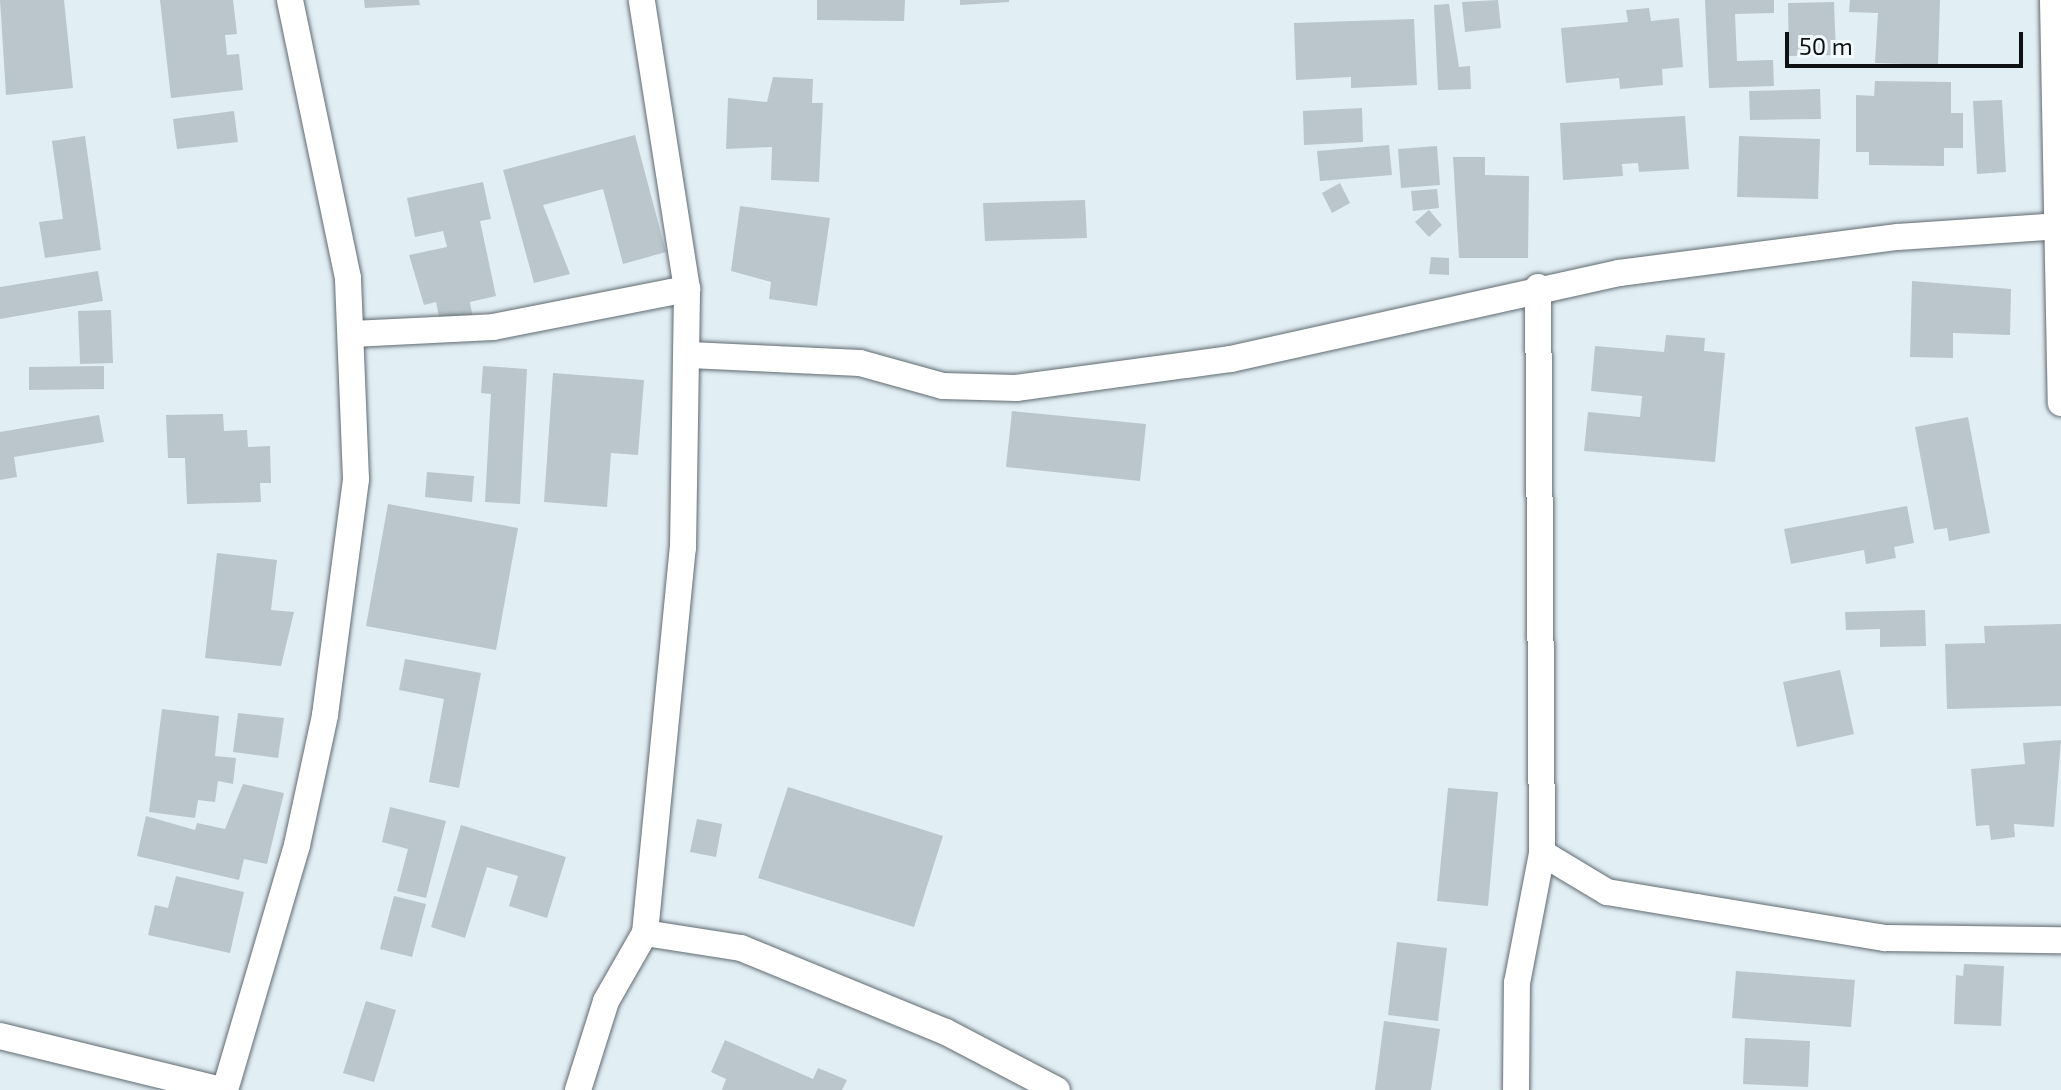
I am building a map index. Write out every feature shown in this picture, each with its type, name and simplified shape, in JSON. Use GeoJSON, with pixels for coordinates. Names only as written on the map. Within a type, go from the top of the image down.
{"type":"FeatureCollection","features":[{"type":"Feature","properties":{"kind":"street"},"geometry":{"type":"LineString","coordinates":[[0,1036],[224,1090],[297,845],[325,715],[356,479],[352,334],[329,176],[290,0]]}},
{"type":"Feature","properties":{"kind":"street"},"geometry":{"type":"LineString","coordinates":[[578,1090],[606,1001],[645,933],[683,548],[690,355],[687,289],[642,0]]}},
{"type":"Feature","properties":{"kind":"street"},"geometry":{"type":"LineString","coordinates":[[2053,0],[2061,403]]}},
{"type":"Feature","properties":{"kind":"street"},"geometry":{"type":"LineString","coordinates":[[690,355],[860,363],[943,386],[1016,388],[1231,359],[1538,287],[1898,237],[2057,226]]}},
{"type":"Feature","properties":{"kind":"street"},"geometry":{"type":"LineString","coordinates":[[1516,1090],[1517,983],[1542,853],[1538,287]]}},
{"type":"Feature","properties":{"kind":"street"},"geometry":{"type":"LineString","coordinates":[[352,334],[493,327],[687,289]]}},
{"type":"Feature","properties":{"kind":"street"},"geometry":{"type":"LineString","coordinates":[[1542,853],[1607,892],[1885,938],[2061,940]]}},
{"type":"Feature","properties":{"kind":"street"},"geometry":{"type":"LineString","coordinates":[[645,933],[741,948],[946,1032],[1057,1090]]}},
{"type":"Feature","properties":{"kind":"building"},"geometry":{"type":"Polygon","coordinates":[[[0,0],[64,0],[73,88],[6,95],[0,0]]]}},
{"type":"Feature","properties":{"kind":"building"},"geometry":{"type":"Polygon","coordinates":[[[160,0],[233,0],[237,34],[225,35],[227,55],[239,54],[243,90],[171,98],[160,0]]]}},
{"type":"Feature","properties":{"kind":"building"},"geometry":{"type":"Polygon","coordinates":[[[364,0],[419,0],[420,5],[365,8],[364,0]]]}},
{"type":"Feature","properties":{"kind":"building"},"geometry":{"type":"Polygon","coordinates":[[[817,0],[905,0],[904,21],[817,20],[817,0]]]}},
{"type":"Feature","properties":{"kind":"building"},"geometry":{"type":"Polygon","coordinates":[[[960,0],[1009,0],[1009,2],[960,5],[960,0]]]}},
{"type":"Feature","properties":{"kind":"building"},"geometry":{"type":"Polygon","coordinates":[[[1498,0],[1501,28],[1465,32],[1462,2],[1498,0]]]}},
{"type":"Feature","properties":{"kind":"building"},"geometry":{"type":"Polygon","coordinates":[[[1705,0],[1774,0],[1774,13],[1735,14],[1737,61],[1773,60],[1774,86],[1709,88],[1705,0]]]}},
{"type":"Feature","properties":{"kind":"building"},"geometry":{"type":"Polygon","coordinates":[[[1850,0],[1940,0],[1938,65],[1875,63],[1878,13],[1849,12],[1850,0]]]}},
{"type":"Feature","properties":{"kind":"building"},"geometry":{"type":"Polygon","coordinates":[[[1834,2],[1836,55],[1789,56],[1788,3],[1834,2]]]}},
{"type":"Feature","properties":{"kind":"building"},"geometry":{"type":"Polygon","coordinates":[[[1449,4],[1459,67],[1470,66],[1471,89],[1438,90],[1434,5],[1449,4]]]}},
{"type":"Feature","properties":{"kind":"building"},"geometry":{"type":"Polygon","coordinates":[[[1649,8],[1651,21],[1679,18],[1683,67],[1662,69],[1663,85],[1620,89],[1619,78],[1566,83],[1561,28],[1628,22],[1626,10],[1649,8]]]}},
{"type":"Feature","properties":{"kind":"building"},"geometry":{"type":"Polygon","coordinates":[[[1414,19],[1417,85],[1351,88],[1351,77],[1296,80],[1294,23],[1414,19]]]}},
{"type":"Feature","properties":{"kind":"building"},"geometry":{"type":"Polygon","coordinates":[[[773,77],[813,79],[812,103],[823,103],[819,182],[771,180],[772,147],[726,149],[728,98],[767,102],[773,77]]]}},
{"type":"Feature","properties":{"kind":"building"},"geometry":{"type":"Polygon","coordinates":[[[1875,81],[1951,82],[1951,113],[1963,113],[1963,148],[1944,148],[1944,166],[1869,165],[1869,152],[1856,152],[1856,95],[1874,96],[1875,81]]]}},
{"type":"Feature","properties":{"kind":"building"},"geometry":{"type":"Polygon","coordinates":[[[1820,89],[1821,119],[1750,120],[1749,91],[1820,89]]]}},
{"type":"Feature","properties":{"kind":"building"},"geometry":{"type":"Polygon","coordinates":[[[2002,100],[2006,172],[1977,174],[1973,101],[2002,100]]]}},
{"type":"Feature","properties":{"kind":"building"},"geometry":{"type":"Polygon","coordinates":[[[1362,108],[1363,142],[1304,145],[1303,111],[1362,108]]]}},
{"type":"Feature","properties":{"kind":"building"},"geometry":{"type":"Polygon","coordinates":[[[234,111],[238,142],[177,149],[173,119],[234,111]]]}},
{"type":"Feature","properties":{"kind":"building"},"geometry":{"type":"Polygon","coordinates":[[[1685,116],[1689,169],[1639,172],[1638,163],[1622,164],[1623,176],[1563,180],[1560,123],[1685,116]]]}},
{"type":"Feature","properties":{"kind":"building"},"geometry":{"type":"Polygon","coordinates":[[[635,135],[666,252],[623,264],[603,189],[543,205],[570,274],[534,283],[503,170],[635,135]]]}},
{"type":"Feature","properties":{"kind":"building"},"geometry":{"type":"Polygon","coordinates":[[[85,136],[101,250],[45,258],[39,222],[63,219],[52,141],[85,136]]]}},
{"type":"Feature","properties":{"kind":"building"},"geometry":{"type":"Polygon","coordinates":[[[1739,136],[1820,139],[1818,199],[1737,197],[1739,136]]]}},
{"type":"Feature","properties":{"kind":"building"},"geometry":{"type":"Polygon","coordinates":[[[1389,145],[1392,175],[1320,181],[1317,151],[1389,145]]]}},
{"type":"Feature","properties":{"kind":"building"},"geometry":{"type":"Polygon","coordinates":[[[1437,146],[1440,185],[1401,188],[1398,149],[1437,146]]]}},
{"type":"Feature","properties":{"kind":"building"},"geometry":{"type":"Polygon","coordinates":[[[1453,157],[1485,157],[1485,175],[1529,176],[1528,258],[1459,258],[1453,157]]]}},
{"type":"Feature","properties":{"kind":"building"},"geometry":{"type":"Polygon","coordinates":[[[483,182],[491,219],[480,221],[496,296],[470,302],[473,319],[441,326],[436,302],[424,305],[409,255],[447,247],[443,231],[415,237],[407,198],[483,182]]]}},
{"type":"Feature","properties":{"kind":"building"},"geometry":{"type":"Polygon","coordinates":[[[1340,183],[1350,203],[1332,213],[1322,193],[1340,183]]]}},
{"type":"Feature","properties":{"kind":"building"},"geometry":{"type":"Polygon","coordinates":[[[1437,189],[1439,208],[1413,211],[1411,191],[1437,189]]]}},
{"type":"Feature","properties":{"kind":"building"},"geometry":{"type":"Polygon","coordinates":[[[1085,200],[1087,238],[985,241],[983,203],[1085,200]]]}},
{"type":"Feature","properties":{"kind":"building"},"geometry":{"type":"Polygon","coordinates":[[[740,206],[830,218],[817,306],[769,299],[771,282],[731,271],[740,206]]]}},
{"type":"Feature","properties":{"kind":"building"},"geometry":{"type":"Polygon","coordinates":[[[1429,210],[1442,225],[1429,237],[1415,222],[1429,210]]]}},
{"type":"Feature","properties":{"kind":"building"},"geometry":{"type":"Polygon","coordinates":[[[1431,257],[1449,258],[1449,275],[1429,274],[1431,257]]]}},
{"type":"Feature","properties":{"kind":"building"},"geometry":{"type":"Polygon","coordinates":[[[98,271],[103,301],[0,319],[0,287],[98,271]]]}},
{"type":"Feature","properties":{"kind":"building"},"geometry":{"type":"Polygon","coordinates":[[[1912,281],[2011,289],[2010,335],[1953,333],[1953,358],[1910,357],[1912,281]]]}},
{"type":"Feature","properties":{"kind":"building"},"geometry":{"type":"Polygon","coordinates":[[[111,310],[113,363],[80,364],[78,311],[111,310]]]}},
{"type":"Feature","properties":{"kind":"building"},"geometry":{"type":"Polygon","coordinates":[[[1666,335],[1705,338],[1704,351],[1725,353],[1715,462],[1584,451],[1588,412],[1640,417],[1642,396],[1591,391],[1595,346],[1664,352],[1666,335]]]}},
{"type":"Feature","properties":{"kind":"building"},"geometry":{"type":"Polygon","coordinates":[[[104,366],[104,389],[29,390],[29,367],[104,366]]]}},
{"type":"Feature","properties":{"kind":"building"},"geometry":{"type":"Polygon","coordinates":[[[483,366],[527,369],[520,504],[485,502],[491,394],[481,393],[483,366]]]}},
{"type":"Feature","properties":{"kind":"building"},"geometry":{"type":"Polygon","coordinates":[[[553,373],[644,380],[638,455],[611,453],[607,507],[544,502],[553,373]]]}},
{"type":"Feature","properties":{"kind":"building"},"geometry":{"type":"Polygon","coordinates":[[[1012,411],[1146,424],[1140,481],[1006,467],[1012,411]]]}},
{"type":"Feature","properties":{"kind":"building"},"geometry":{"type":"Polygon","coordinates":[[[223,414],[224,431],[247,430],[248,447],[270,446],[271,483],[260,483],[261,502],[187,504],[185,458],[168,458],[166,415],[223,414]]]}},
{"type":"Feature","properties":{"kind":"building"},"geometry":{"type":"Polygon","coordinates":[[[99,415],[104,442],[14,457],[17,477],[0,480],[0,432],[99,415]]]}},
{"type":"Feature","properties":{"kind":"building"},"geometry":{"type":"Polygon","coordinates":[[[1968,417],[1990,533],[1949,541],[1947,528],[1934,530],[1915,427],[1968,417]]]}},
{"type":"Feature","properties":{"kind":"building"},"geometry":{"type":"Polygon","coordinates":[[[427,472],[474,476],[472,502],[425,497],[427,472]]]}},
{"type":"Feature","properties":{"kind":"building"},"geometry":{"type":"Polygon","coordinates":[[[388,504],[518,528],[496,650],[366,626],[388,504]]]}},
{"type":"Feature","properties":{"kind":"building"},"geometry":{"type":"Polygon","coordinates":[[[1907,506],[1914,543],[1894,547],[1896,558],[1866,564],[1864,550],[1791,564],[1784,529],[1907,506]]]}},
{"type":"Feature","properties":{"kind":"building"},"geometry":{"type":"Polygon","coordinates":[[[217,553],[277,560],[271,610],[294,612],[281,666],[205,658],[217,553]]]}},
{"type":"Feature","properties":{"kind":"building"},"geometry":{"type":"Polygon","coordinates":[[[1925,610],[1926,646],[1880,647],[1880,629],[1846,630],[1845,612],[1925,610]]]}},
{"type":"Feature","properties":{"kind":"building"},"geometry":{"type":"Polygon","coordinates":[[[2061,624],[2061,706],[1947,709],[1945,644],[1985,643],[1984,626],[2061,624]]]}},
{"type":"Feature","properties":{"kind":"building"},"geometry":{"type":"Polygon","coordinates":[[[405,659],[481,673],[459,788],[429,782],[444,699],[399,690],[405,659]]]}},
{"type":"Feature","properties":{"kind":"building"},"geometry":{"type":"Polygon","coordinates":[[[1840,670],[1854,734],[1797,747],[1783,682],[1840,670]]]}},
{"type":"Feature","properties":{"kind":"building"},"geometry":{"type":"Polygon","coordinates":[[[162,709],[219,716],[215,756],[236,758],[233,784],[218,781],[215,802],[198,800],[195,818],[149,812],[162,709]]]}},
{"type":"Feature","properties":{"kind":"building"},"geometry":{"type":"Polygon","coordinates":[[[238,713],[284,718],[278,758],[233,752],[238,713]]]}},
{"type":"Feature","properties":{"kind":"building"},"geometry":{"type":"Polygon","coordinates":[[[2061,740],[2054,827],[2014,824],[2015,837],[1991,840],[1989,825],[1976,826],[1971,769],[2025,764],[2023,743],[2061,740]]]}},
{"type":"Feature","properties":{"kind":"building"},"geometry":{"type":"Polygon","coordinates":[[[243,784],[284,793],[267,864],[244,859],[239,880],[137,856],[146,816],[195,830],[197,823],[225,829],[243,784]]]}},
{"type":"Feature","properties":{"kind":"building"},"geometry":{"type":"Polygon","coordinates":[[[788,787],[943,836],[914,927],[758,878],[788,787]]]}},
{"type":"Feature","properties":{"kind":"building"},"geometry":{"type":"Polygon","coordinates":[[[1448,788],[1498,792],[1488,906],[1437,901],[1448,788]]]}},
{"type":"Feature","properties":{"kind":"building"},"geometry":{"type":"Polygon","coordinates":[[[390,807],[446,821],[426,898],[397,891],[408,849],[382,842],[390,807]]]}},
{"type":"Feature","properties":{"kind":"building"},"geometry":{"type":"Polygon","coordinates":[[[697,819],[722,824],[716,857],[690,852],[697,819]]]}},
{"type":"Feature","properties":{"kind":"building"},"geometry":{"type":"Polygon","coordinates":[[[461,825],[566,857],[547,918],[509,906],[518,876],[487,867],[465,938],[431,927],[461,825]]]}},
{"type":"Feature","properties":{"kind":"building"},"geometry":{"type":"Polygon","coordinates":[[[176,876],[244,892],[230,953],[148,935],[155,905],[168,908],[176,876]]]}},
{"type":"Feature","properties":{"kind":"building"},"geometry":{"type":"Polygon","coordinates":[[[394,896],[426,904],[412,957],[380,949],[394,896]]]}},
{"type":"Feature","properties":{"kind":"building"},"geometry":{"type":"Polygon","coordinates":[[[1397,942],[1447,948],[1438,1021],[1388,1015],[1397,942]]]}},
{"type":"Feature","properties":{"kind":"building"},"geometry":{"type":"Polygon","coordinates":[[[1964,964],[2004,966],[2001,1026],[1954,1024],[1956,975],[1963,976],[1964,964]]]}},
{"type":"Feature","properties":{"kind":"building"},"geometry":{"type":"Polygon","coordinates":[[[1736,971],[1855,980],[1851,1027],[1732,1018],[1736,971]]]}},
{"type":"Feature","properties":{"kind":"building"},"geometry":{"type":"Polygon","coordinates":[[[366,1001],[396,1010],[374,1082],[343,1073],[366,1001]]]}},
{"type":"Feature","properties":{"kind":"building"},"geometry":{"type":"Polygon","coordinates":[[[1384,1021],[1440,1029],[1431,1090],[1375,1090],[1384,1021]]]}},
{"type":"Feature","properties":{"kind":"building"},"geometry":{"type":"Polygon","coordinates":[[[1745,1038],[1810,1041],[1808,1087],[1743,1084],[1745,1038]]]}},
{"type":"Feature","properties":{"kind":"building"},"geometry":{"type":"Polygon","coordinates":[[[725,1040],[813,1079],[818,1068],[847,1080],[842,1090],[722,1090],[726,1079],[711,1072],[725,1040]]]}}]}
